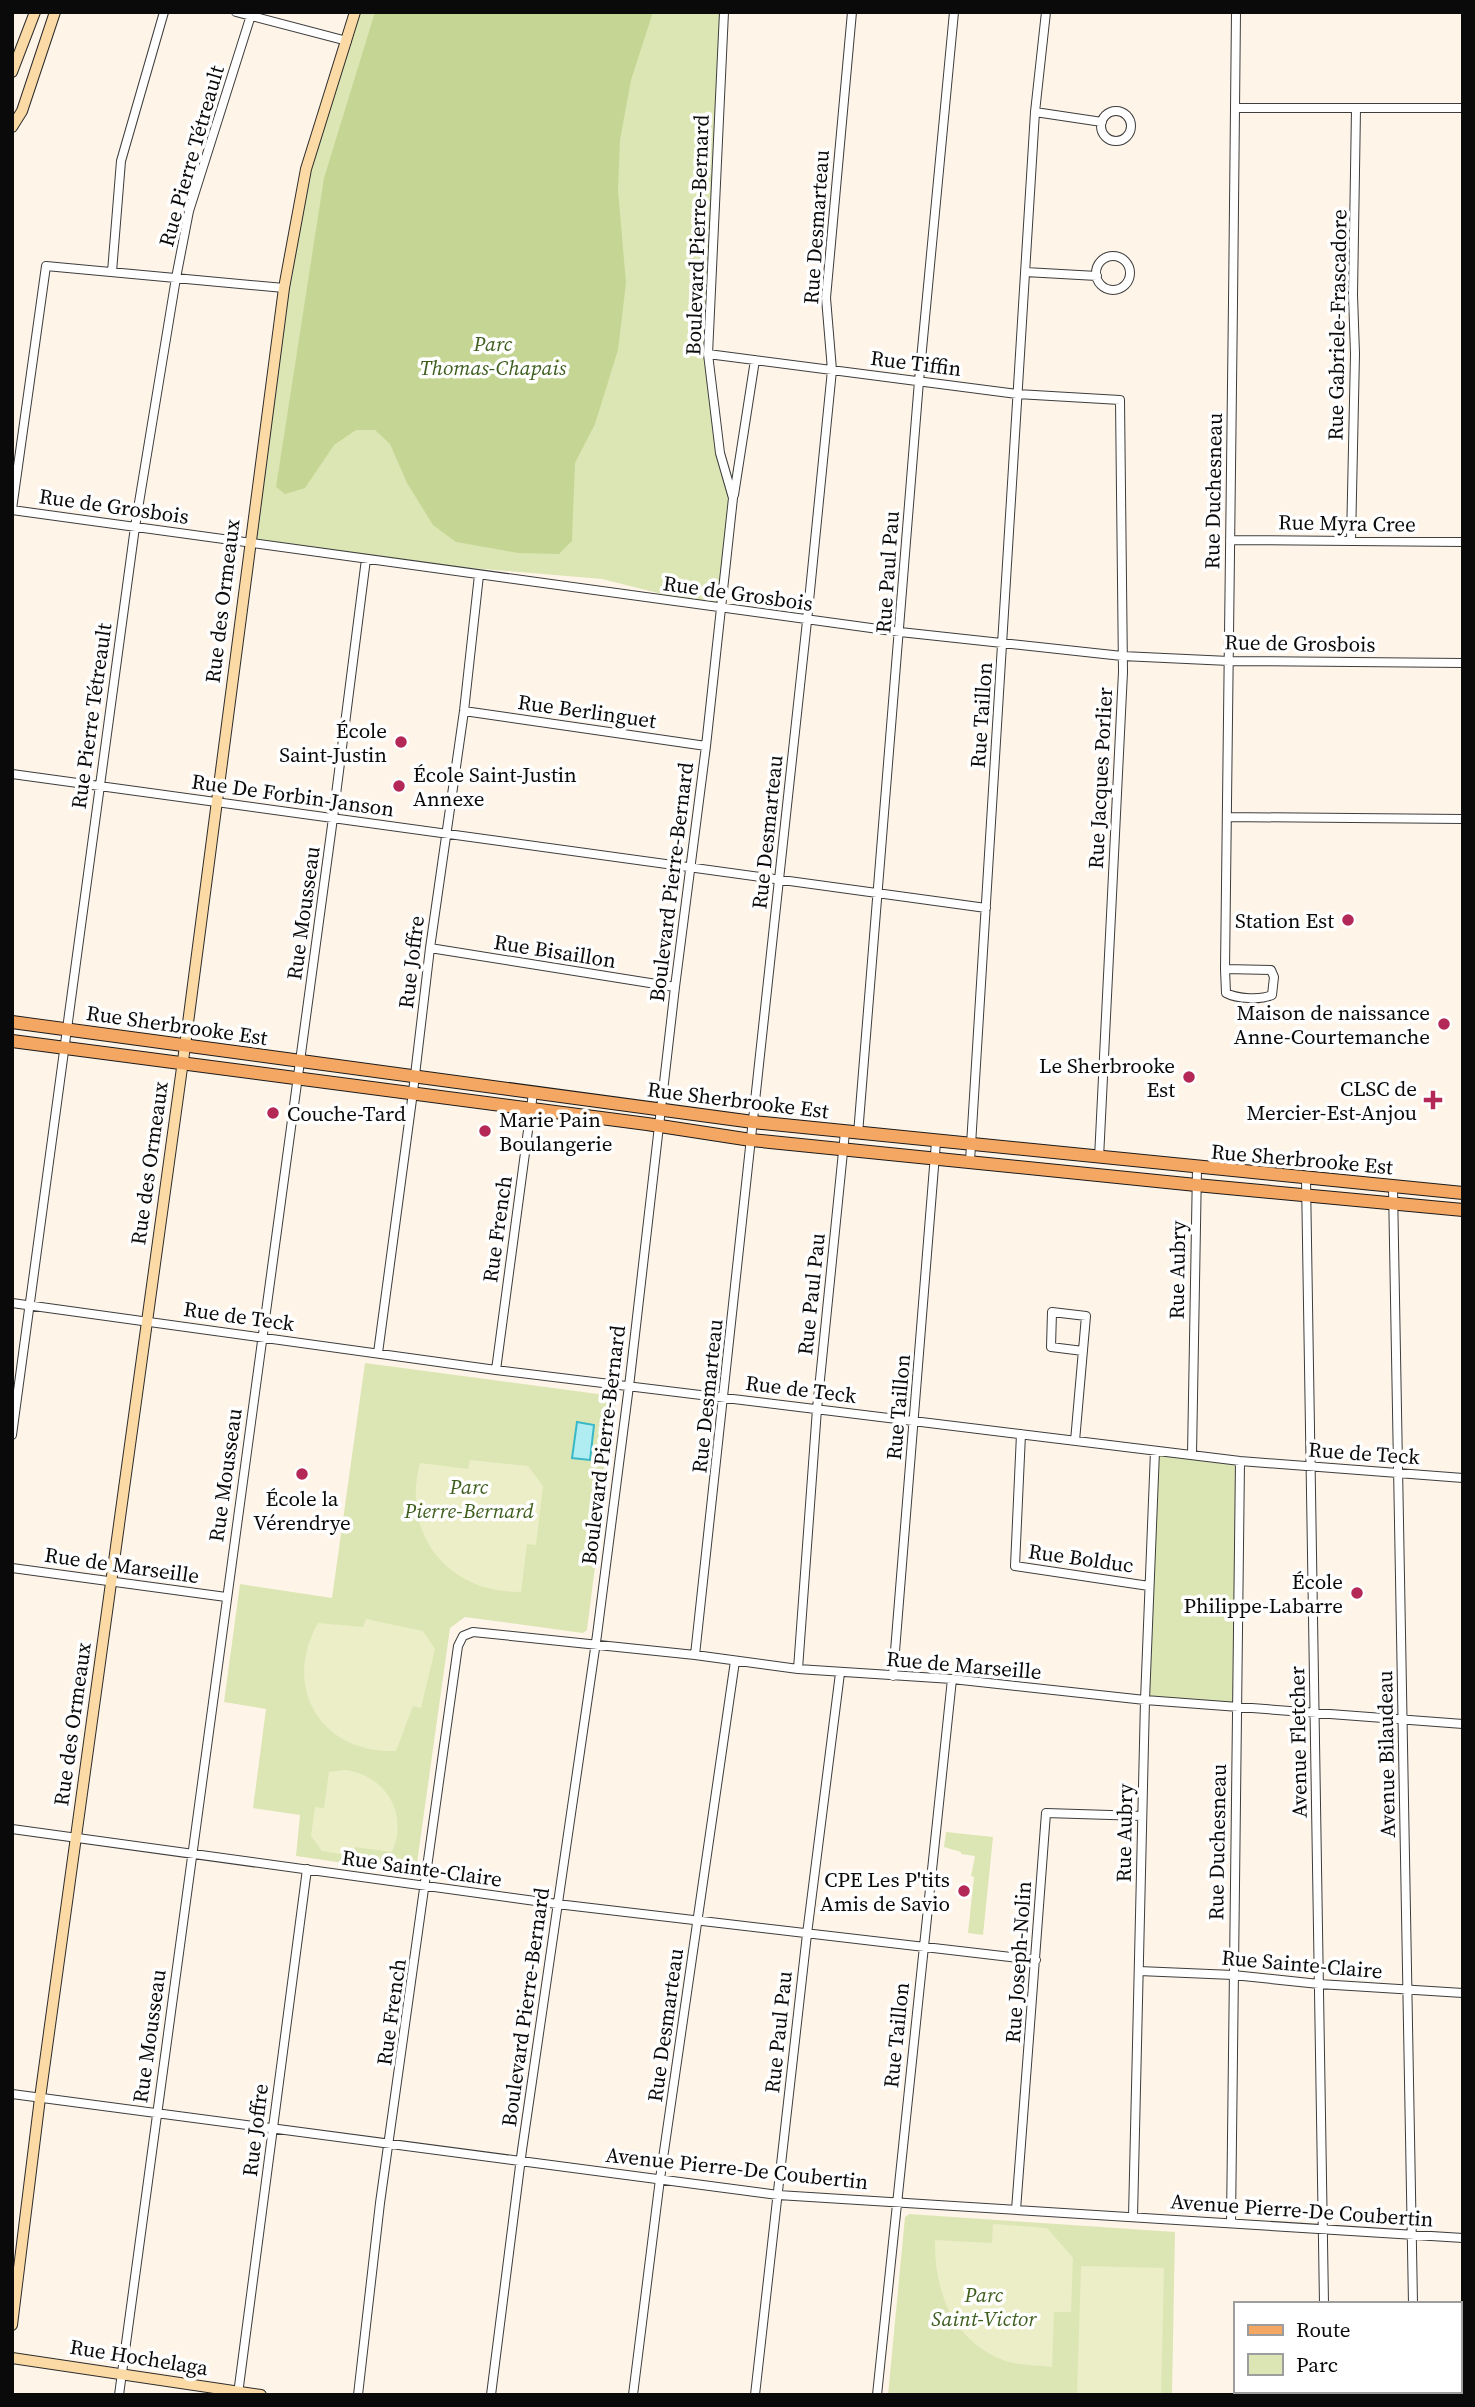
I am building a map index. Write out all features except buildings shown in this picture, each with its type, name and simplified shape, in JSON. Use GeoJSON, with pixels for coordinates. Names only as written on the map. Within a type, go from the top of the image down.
{"type":"FeatureCollection","features":[{"type":"Feature","properties":{"kind":"main road","name":"Rue Sherbrooke Est"},"geometry":{"type":"LineString","coordinates":[[12,1022],[753,1122],[1463,1193]]}},
{"type":"Feature","properties":{"kind":"main road","name":"Rue Sherbrooke Est"},"geometry":{"type":"LineString","coordinates":[[12,1041],[659,1125],[751,1140],[1463,1210]]}},
{"type":"Feature","properties":{"kind":"street"},"geometry":{"type":"LineString","coordinates":[[12,72],[35,12]]}},
{"type":"Feature","properties":{"kind":"street"},"geometry":{"type":"LineString","coordinates":[[12,127],[22,111],[55,12]]}},
{"type":"Feature","properties":{"kind":"street"},"geometry":{"type":"LineString","coordinates":[[112,272],[121,162],[164,12]]}},
{"type":"Feature","properties":{"kind":"street"},"geometry":{"type":"LineString","coordinates":[[236,12],[252,14],[347,41]]}},
{"type":"Feature","properties":{"kind":"street","name":"Rue des Ormeaux"},"geometry":{"type":"LineString","coordinates":[[12,2325],[40,2098],[185,1046],[284,288],[306,169],[355,12]]}},
{"type":"Feature","properties":{"kind":"street","name":"Boulevard Pierre-Bernard"},"geometry":{"type":"LineString","coordinates":[[724,12],[708,354],[720,453],[733,498]]}},
{"type":"Feature","properties":{"kind":"street","name":"Rue Desmarteau"},"geometry":{"type":"LineString","coordinates":[[695,1655],[725,1397],[832,370],[826,298],[852,12]]}},
{"type":"Feature","properties":{"kind":"street","name":"Rue Paul Pau"},"geometry":{"type":"LineString","coordinates":[[798,1670],[817,1409],[843,1149],[852,1133],[877,893],[919,381],[954,12]]}},
{"type":"Feature","properties":{"kind":"street","name":"Rue Taillon"},"geometry":{"type":"LineString","coordinates":[[970,1161],[1035,112],[1046,12]]}},
{"type":"Feature","properties":{"kind":"street","name":"Rue Duchesneau"},"geometry":{"type":"LineString","coordinates":[[1225,969],[1271,970],[1274,977],[1272,995],[1229,995],[1225,989],[1225,969],[1229,661],[1236,12]]}},
{"type":"Feature","properties":{"kind":"street","name":"Rue Pierre Tétreault"},"geometry":{"type":"LineString","coordinates":[[12,1434],[135,527],[176,278],[189,211],[252,14]]}},
{"type":"Feature","properties":{"kind":"street"},"geometry":{"type":"LineString","coordinates":[[1235,108],[1463,108]]}},
{"type":"Feature","properties":{"kind":"street","name":"Rue Gabriele-Frascadore"},"geometry":{"type":"LineString","coordinates":[[1351,541],[1356,109]]}},
{"type":"Feature","properties":{"kind":"street"},"geometry":{"type":"LineString","coordinates":[[1035,112],[1102,122]]}},
{"type":"Feature","properties":{"kind":"street"},"geometry":{"type":"LineString","coordinates":[[1118,257],[1127,264],[1129,270],[1128,281],[1115,290],[1105,288],[1097,276],[1099,265],[1107,258],[1118,257]]}},
{"type":"Feature","properties":{"kind":"street"},"geometry":{"type":"LineString","coordinates":[[12,509],[46,266],[284,288]]}},
{"type":"Feature","properties":{"kind":"street"},"geometry":{"type":"LineString","coordinates":[[1025,272],[1097,276]]}},
{"type":"Feature","properties":{"kind":"street","name":"Rue Tiffin"},"geometry":{"type":"LineString","coordinates":[[708,354],[1017,394],[1120,400]]}},
{"type":"Feature","properties":{"kind":"street","name":"Boulevard Pierre-Bernard"},"geometry":{"type":"LineString","coordinates":[[491,2395],[521,2161],[595,1645],[689,867],[706,747],[733,498],[755,360]]}},
{"type":"Feature","properties":{"kind":"street","name":"Rue Jacques Porlier"},"geometry":{"type":"LineString","coordinates":[[1098,1158],[1123,672],[1120,400]]}},
{"type":"Feature","properties":{"kind":"street","name":"Rue de Grosbois"},"geometry":{"type":"LineString","coordinates":[[12,509],[807,621],[1122,656],[1229,661],[1463,663]]}},
{"type":"Feature","properties":{"kind":"street","name":"Rue Myra Cree"},"geometry":{"type":"LineString","coordinates":[[1230,540],[1463,542]]}},
{"type":"Feature","properties":{"kind":"street","name":"Rue Mousseau"},"geometry":{"type":"LineString","coordinates":[[119,2395],[334,818],[366,559]]}},
{"type":"Feature","properties":{"kind":"street","name":"Rue Joffre"},"geometry":{"type":"LineString","coordinates":[[378,1353],[414,1093],[430,948],[464,711],[479,575]]}},
{"type":"Feature","properties":{"kind":"street","name":"Rue Berlinguet"},"geometry":{"type":"LineString","coordinates":[[464,711],[706,747]]}},
{"type":"Feature","properties":{"kind":"street","name":"Rue De Forbin-Janson"},"geometry":{"type":"LineString","coordinates":[[12,774],[986,908]]}},
{"type":"Feature","properties":{"kind":"street"},"geometry":{"type":"LineString","coordinates":[[1227,817],[1463,819]]}},
{"type":"Feature","properties":{"kind":"street","name":"Rue Bisaillon"},"geometry":{"type":"LineString","coordinates":[[430,948],[675,987]]}},
{"type":"Feature","properties":{"kind":"street","name":"Rue French"},"geometry":{"type":"LineString","coordinates":[[496,1370],[533,1093]]}},
{"type":"Feature","properties":{"kind":"street","name":"Rue Taillon"},"geometry":{"type":"LineString","coordinates":[[893,1676],[936,1142]]}},
{"type":"Feature","properties":{"kind":"street","name":"Rue Aubry"},"geometry":{"type":"LineString","coordinates":[[1192,1455],[1197,1168]]}},
{"type":"Feature","properties":{"kind":"street","name":"Avenue Fletcher"},"geometry":{"type":"LineString","coordinates":[[1307,1179],[1324,2302]]}},
{"type":"Feature","properties":{"kind":"street","name":"Avenue Bilaudeau"},"geometry":{"type":"LineString","coordinates":[[1393,1187],[1413,2302]]}},
{"type":"Feature","properties":{"kind":"street","name":"Rue de Teck"},"geometry":{"type":"LineString","coordinates":[[12,1303],[496,1370],[1155,1451],[1240,1461],[1463,1478]]}},
{"type":"Feature","properties":{"kind":"street"},"geometry":{"type":"LineString","coordinates":[[1075,1441],[1083,1351],[1086,1316],[1052,1312],[1051,1347],[1083,1351]]}},
{"type":"Feature","properties":{"kind":"street","name":"Rue Bolduc"},"geometry":{"type":"LineString","coordinates":[[1021,1434],[1015,1566],[1149,1586]]}},
{"type":"Feature","properties":{"kind":"street","name":"Rue Aubry"},"geometry":{"type":"LineString","coordinates":[[1133,2217],[1145,1700],[1155,1451]]}},
{"type":"Feature","properties":{"kind":"street","name":"Rue Duchesneau"},"geometry":{"type":"LineString","coordinates":[[1231,2223],[1240,1461]]}},
{"type":"Feature","properties":{"kind":"street","name":"Rue de Marseille"},"geometry":{"type":"LineString","coordinates":[[12,1568],[226,1597]]}},
{"type":"Feature","properties":{"kind":"street","name":"Rue de Marseille"},"geometry":{"type":"LineString","coordinates":[[463,1636],[473,1632],[695,1655],[798,1670],[952,1679],[1145,1700],[1463,1724]]}},
{"type":"Feature","properties":{"kind":"street","name":"Rue French"},"geometry":{"type":"LineString","coordinates":[[358,2395],[380,2203],[458,1646],[463,1636]]}},
{"type":"Feature","properties":{"kind":"street","name":"Rue Desmarteau"},"geometry":{"type":"LineString","coordinates":[[633,2395],[660,2179],[735,1661]]}},
{"type":"Feature","properties":{"kind":"street","name":"Rue Paul Pau"},"geometry":{"type":"LineString","coordinates":[[755,2395],[807,1934],[840,1673]]}},
{"type":"Feature","properties":{"kind":"street","name":"Rue Taillon"},"geometry":{"type":"LineString","coordinates":[[877,2395],[952,1679]]}},
{"type":"Feature","properties":{"kind":"street","name":"Rue Joseph-Nolin"},"geometry":{"type":"LineString","coordinates":[[1016,2210],[1046,1813],[1142,1816]]}},
{"type":"Feature","properties":{"kind":"street","name":"Rue Sainte-Claire"},"geometry":{"type":"LineString","coordinates":[[12,1829],[557,1904],[1036,1960]]}},
{"type":"Feature","properties":{"kind":"street","name":"Rue Joffre"},"geometry":{"type":"LineString","coordinates":[[238,2393],[307,1869]]}},
{"type":"Feature","properties":{"kind":"street","name":"Rue Sainte-Claire"},"geometry":{"type":"LineString","coordinates":[[1139,1971],[1233,1975],[1319,1984],[1463,1993]]}},
{"type":"Feature","properties":{"kind":"street","name":"Avenue Pierre-De Coubertin"},"geometry":{"type":"LineString","coordinates":[[12,2094],[778,2195],[1463,2238]]}},
{"type":"Feature","properties":{"kind":"street","name":"Rue Hochelaga"},"geometry":{"type":"LineString","coordinates":[[12,2358],[261,2395]]}},
{"type":"Feature","properties":{"kind":"green space","name":"Parc Thomas-Chapais"},"geometry":{"type":"Polygon","coordinates":[[[354,12],[724,12],[708,354],[720,453],[733,498],[722,609],[602,579],[366,559],[249,543],[306,169],[354,12]]]}},
{"type":"Feature","properties":{"kind":"green space","name":"Parc Thomas-Chapais"},"geometry":{"type":"Polygon","coordinates":[[[375,12],[653,12],[631,80],[620,140],[618,190],[626,283],[618,350],[595,424],[575,463],[572,541],[559,554],[518,553],[456,542],[433,525],[407,483],[390,444],[375,430],[356,430],[334,445],[305,488],[285,494],[276,487],[324,178],[375,12]]]}},
{"type":"Feature","properties":{"kind":"green space","name":"Parc Pierre-Bernard"},"geometry":{"type":"Polygon","coordinates":[[[365,1363],[613,1396],[616,1400],[587,1630],[583,1633],[465,1617],[450,1628],[416,1870],[412,1873],[296,1856],[300,1815],[253,1808],[266,1709],[224,1702],[240,1584],[332,1598],[365,1363]]]}},
{"type":"Feature","properties":{"kind":"green space"},"geometry":{"type":"Polygon","coordinates":[[[1155,1451],[1240,1461],[1237,1707],[1145,1700],[1155,1451]]]}},
{"type":"Feature","properties":{"kind":"green space"},"geometry":{"type":"Polygon","coordinates":[[[470,1460],[528,1466],[543,1486],[536,1545],[527,1544],[521,1592],[495,1590],[452,1571],[436,1555],[424,1536],[418,1514],[416,1489],[420,1463],[468,1469],[470,1460]]]}},
{"type":"Feature","properties":{"kind":"green space"},"geometry":{"type":"Polygon","coordinates":[[[366,1619],[423,1631],[435,1649],[421,1708],[413,1706],[396,1751],[370,1749],[347,1741],[329,1729],[315,1712],[307,1693],[304,1671],[308,1647],[318,1623],[363,1627],[366,1619]]]}},
{"type":"Feature","properties":{"kind":"green space"},"geometry":{"type":"Polygon","coordinates":[[[345,1770],[372,1780],[390,1799],[398,1824],[392,1852],[355,1847],[353,1856],[322,1851],[311,1836],[315,1807],[324,1808],[329,1772],[345,1770]]]}},
{"type":"Feature","properties":{"kind":"green space"},"geometry":{"type":"Polygon","coordinates":[[[946,1832],[993,1837],[983,1935],[968,1933],[974,1877],[971,1876],[975,1856],[944,1847],[946,1832]]]}},
{"type":"Feature","properties":{"kind":"green space","name":"Parc Saint-Victor"},"geometry":{"type":"Polygon","coordinates":[[[909,2214],[1175,2232],[1172,2395],[888,2395],[905,2217],[909,2214]]]}},
{"type":"Feature","properties":{"kind":"green space"},"geometry":{"type":"Polygon","coordinates":[[[993,2224],[1047,2228],[1073,2258],[1071,2312],[1054,2312],[1052,2367],[1009,2362],[985,2351],[959,2326],[943,2295],[938,2277],[935,2240],[992,2243],[993,2224]]]}},
{"type":"Feature","properties":{"kind":"green space"},"geometry":{"type":"Polygon","coordinates":[[[1081,2266],[1164,2268],[1161,2395],[1077,2395],[1081,2266]]]}},
{"type":"Feature","properties":{"kind":"water"},"geometry":{"type":"Polygon","coordinates":[[[577,1422],[594,1425],[590,1460],[572,1458],[577,1422]]]}},
{"type":"Feature","properties":{"kind":"place","name":"École Saint-Justin"},"geometry":{"type":"Point","coordinates":[401,742]}},
{"type":"Feature","properties":{"kind":"place","name":"École Saint-Justin Annexe"},"geometry":{"type":"Point","coordinates":[399,786]}},
{"type":"Feature","properties":{"kind":"place","name":"Station Est"},"geometry":{"type":"Point","coordinates":[1348,920]}},
{"type":"Feature","properties":{"kind":"place","name":"Maison de naissance Anne-Courtemanche"},"geometry":{"type":"Point","coordinates":[1444,1024]}},
{"type":"Feature","properties":{"kind":"place","name":"Le Sherbrooke Est"},"geometry":{"type":"Point","coordinates":[1189,1077]}},
{"type":"Feature","properties":{"kind":"place","name":"CLSC de Mercier-Est-Anjou"},"geometry":{"type":"Point","coordinates":[1433,1100]}},
{"type":"Feature","properties":{"kind":"place","name":"Couche-Tard"},"geometry":{"type":"Point","coordinates":[273,1113]}},
{"type":"Feature","properties":{"kind":"place","name":"Marie Pain Boulangerie"},"geometry":{"type":"Point","coordinates":[485,1131]}},
{"type":"Feature","properties":{"kind":"place","name":"École la Vérendrye"},"geometry":{"type":"Point","coordinates":[302,1474]}},
{"type":"Feature","properties":{"kind":"place","name":"École Philippe-Labarre"},"geometry":{"type":"Point","coordinates":[1357,1593]}},
{"type":"Feature","properties":{"kind":"place","name":"CPE Les P'tits Amis de Savio"},"geometry":{"type":"Point","coordinates":[964,1891]}}]}
